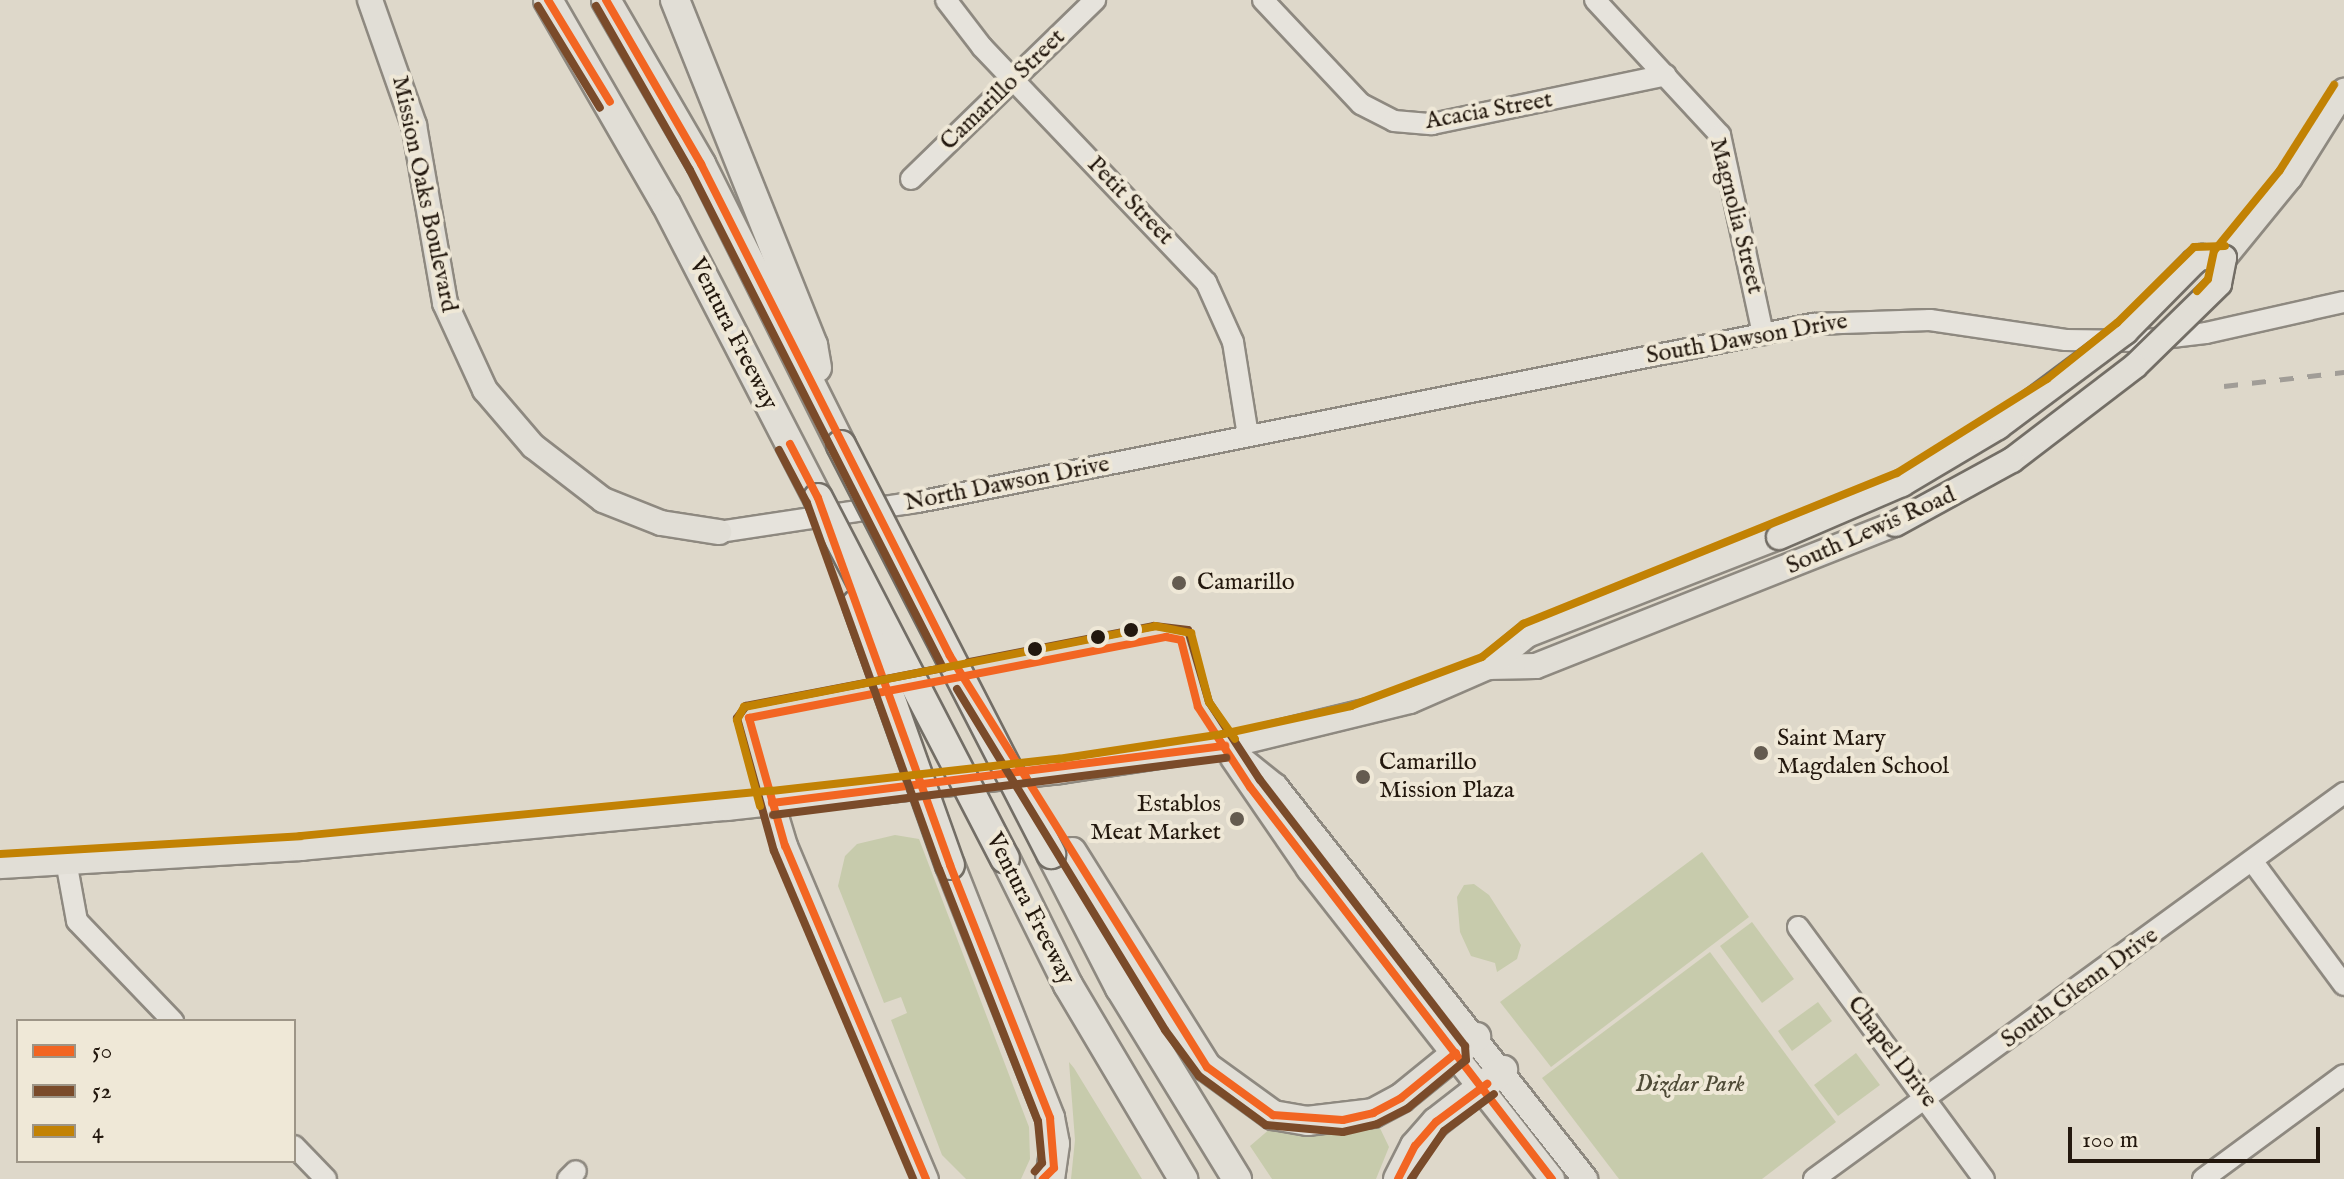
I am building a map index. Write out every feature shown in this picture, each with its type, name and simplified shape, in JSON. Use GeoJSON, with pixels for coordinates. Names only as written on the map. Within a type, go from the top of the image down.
{"type":"FeatureCollection","features":[{"type":"Feature","properties":{"kind":"highway","name":"Ventura Freeway"},"geometry":{"type":"LineString","coordinates":[[548,0],[636,148],[1068,985],[1183,1179]]}},
{"type":"Feature","properties":{"kind":"highway","name":"Ventura Freeway"},"geometry":{"type":"LineString","coordinates":[[606,0],[701,164],[950,656],[1061,853],[1120,988],[1237,1179]]}},
{"type":"Feature","properties":{"kind":"highway"},"geometry":{"type":"LineString","coordinates":[[675,0],[813,345],[824,408]]}},
{"type":"Feature","properties":{"kind":"highway"},"geometry":{"type":"LineString","coordinates":[[818,498],[950,865],[1050,1118],[1049,1175]]}},
{"type":"Feature","properties":{"kind":"highway"},"geometry":{"type":"LineString","coordinates":[[1061,853],[1207,1067],[1273,1115],[1307,1121],[1373,1113],[1401,1098],[1466,1045]]}},
{"type":"Feature","properties":{"kind":"highway"},"geometry":{"type":"LineString","coordinates":[[1398,1179],[1415,1146],[1436,1122],[1493,1079]]}},
{"type":"Feature","properties":{"kind":"main road","name":"Mission Oaks Boulevard"},"geometry":{"type":"LineString","coordinates":[[370,0],[414,125],[445,303],[485,390],[552,464],[603,500],[661,523],[719,532]]}},
{"type":"Feature","properties":{"kind":"main road","name":"South Lewis Road"},"geometry":{"type":"LineString","coordinates":[[1488,667],[1536,666],[1811,560],[1960,492],[2012,460],[2135,366],[2219,284],[2224,258],[2290,177],[2344,91]]}},
{"type":"Feature","properties":{"kind":"main road","name":"South Lewis Road"},"geometry":{"type":"LineString","coordinates":[[0,866],[301,848],[772,803],[972,777],[1060,771],[1225,746],[1410,701],[1488,667],[1527,635],[1902,484],[2054,389],[2125,332],[2201,257],[2224,258]]}},
{"type":"Feature","properties":{"kind":"main road"},"geometry":{"type":"LineString","coordinates":[[1225,746],[1309,869],[1585,1179]]}},
{"type":"Feature","properties":{"kind":"main road"},"geometry":{"type":"LineString","coordinates":[[772,803],[785,846],[926,1179]]}},
{"type":"Feature","properties":{"kind":"main road"},"geometry":{"type":"LineString","coordinates":[[1493,1079],[1552,1179]]}},
{"type":"Feature","properties":{"kind":"street","name":"Petit Street"},"geometry":{"type":"LineString","coordinates":[[946,0],[1013,80],[1193,265],[1216,296],[1233,342],[1248,436]]}},
{"type":"Feature","properties":{"kind":"street","name":"Camarillo Street"},"geometry":{"type":"LineString","coordinates":[[911,179],[1095,0]]}},
{"type":"Feature","properties":{"kind":"street","name":"Acacia Street"},"geometry":{"type":"LineString","coordinates":[[1263,0],[1361,104],[1394,121],[1432,124],[1666,75]]}},
{"type":"Feature","properties":{"kind":"street","name":"Magnolia Street"},"geometry":{"type":"LineString","coordinates":[[1595,0],[1714,126],[1724,147],[1763,334]]}},
{"type":"Feature","properties":{"kind":"street","name":"South Dawson Drive"},"geometry":{"type":"LineString","coordinates":[[1248,436],[1763,334],[1854,320],[1901,319],[2066,340],[2138,341],[2206,333],[2344,302]]}},
{"type":"Feature","properties":{"kind":"street","name":"North Dawson Drive"},"geometry":{"type":"LineString","coordinates":[[719,532],[918,502],[1248,436]]}},
{"type":"Feature","properties":{"kind":"street","name":"South Glenn Drive"},"geometry":{"type":"LineString","coordinates":[[1814,1179],[2344,793]]}},
{"type":"Feature","properties":{"kind":"street"},"geometry":{"type":"LineString","coordinates":[[66,861],[77,921],[171,1019]]}},
{"type":"Feature","properties":{"kind":"street"},"geometry":{"type":"LineString","coordinates":[[2253,862],[2344,985]]}},
{"type":"Feature","properties":{"kind":"street","name":"Chapel Drive"},"geometry":{"type":"LineString","coordinates":[[1798,927],[1984,1179]]}},
{"type":"Feature","properties":{"kind":"street"},"geometry":{"type":"LineString","coordinates":[[2203,1179],[2344,1075]]}},
{"type":"Feature","properties":{"kind":"street"},"geometry":{"type":"LineString","coordinates":[[296,1148],[326,1179]]}},
{"type":"Feature","properties":{"kind":"green space"},"geometry":{"type":"Polygon","coordinates":[[[895,835],[919,839],[1029,1127],[1030,1159],[1021,1179],[966,1179],[942,1155],[891,1020],[907,1013],[901,997],[884,1003],[838,886],[845,856],[857,844],[895,835]]]}},
{"type":"Feature","properties":{"kind":"green space"},"geometry":{"type":"Polygon","coordinates":[[[1702,852],[1749,917],[1551,1067],[1500,1002],[1702,852]]]}},
{"type":"Feature","properties":{"kind":"green space"},"geometry":{"type":"Polygon","coordinates":[[[1474,884],[1489,895],[1521,945],[1517,959],[1497,972],[1495,963],[1471,956],[1460,932],[1457,897],[1464,885],[1474,884]]]}},
{"type":"Feature","properties":{"kind":"green space"},"geometry":{"type":"Polygon","coordinates":[[[1752,922],[1794,979],[1762,1003],[1720,946],[1752,922]]]}},
{"type":"Feature","properties":{"kind":"green space","name":"Dizdar Park"},"geometry":{"type":"Polygon","coordinates":[[[1710,952],[1836,1122],[1762,1179],[1619,1179],[1542,1078],[1710,952]]]}},
{"type":"Feature","properties":{"kind":"green space"},"geometry":{"type":"Polygon","coordinates":[[[1818,1002],[1832,1021],[1792,1051],[1778,1031],[1818,1002]]]}},
{"type":"Feature","properties":{"kind":"green space"},"geometry":{"type":"Polygon","coordinates":[[[1856,1053],[1880,1085],[1838,1116],[1814,1085],[1856,1053]]]}},
{"type":"Feature","properties":{"kind":"green space"},"geometry":{"type":"Polygon","coordinates":[[[1069,1062],[1142,1179],[1071,1179],[1075,1140],[1069,1062]]]}},
{"type":"Feature","properties":{"kind":"green space"},"geometry":{"type":"Polygon","coordinates":[[[1378,1124],[1389,1147],[1376,1179],[1272,1179],[1250,1146],[1271,1128],[1332,1135],[1378,1124]]]}},
{"type":"Feature","properties":{"kind":"railway"},"geometry":{"type":"LineString","coordinates":[[2224,386],[2344,372]]}},
{"type":"Feature","properties":{"kind":"transit line","name":"50"},"geometry":{"type":"LineString","coordinates":[[548,0],[610,102]]}},
{"type":"Feature","properties":{"kind":"transit line","name":"50"},"geometry":{"type":"LineString","coordinates":[[606,0],[701,164],[950,656],[1207,1067],[1273,1115],[1343,1120],[1373,1113],[1401,1098],[1456,1053]]}},
{"type":"Feature","properties":{"kind":"transit line","name":"52"},"geometry":{"type":"LineString","coordinates":[[538,6],[600,108]]}},
{"type":"Feature","properties":{"kind":"transit line","name":"52"},"geometry":{"type":"LineString","coordinates":[[596,6],[690,170],[943,668],[746,706],[737,718],[774,851],[913,1179]]}},
{"type":"Feature","properties":{"kind":"transit line","name":"4"},"geometry":{"type":"LineString","coordinates":[[2197,291],[2208,279],[2214,251],[2280,170],[2334,85]]}},
{"type":"Feature","properties":{"kind":"transit line","name":"4"},"geometry":{"type":"LineString","coordinates":[[0,854],[300,836],[771,791],[1058,759],[1223,734],[1351,706],[1482,657],[1523,624],[1897,473],[2047,379],[2117,323],[2194,247],[2225,246]]}},
{"type":"Feature","properties":{"kind":"transit line","name":"50"},"geometry":{"type":"LineString","coordinates":[[790,444],[818,498],[950,865],[1050,1118],[1054,1168],[1043,1179]]}},
{"type":"Feature","properties":{"kind":"transit line","name":"52"},"geometry":{"type":"LineString","coordinates":[[779,450],[807,503],[939,869],[1038,1121],[1042,1163],[1035,1171]]}},
{"type":"Feature","properties":{"kind":"transit line","name":"52"},"geometry":{"type":"LineString","coordinates":[[957,689],[1165,1030],[1199,1076],[1266,1125],[1343,1132],[1377,1124],[1408,1108],[1466,1060],[1465,1046],[1260,780],[1209,702],[1188,630],[1154,626],[968,662]]}},
{"type":"Feature","properties":{"kind":"transit line","name":"4"},"geometry":{"type":"LineString","coordinates":[[760,806],[737,720],[744,707],[1155,626],[1191,633],[1209,702],[1235,739]]}},
{"type":"Feature","properties":{"kind":"transit line","name":"50"},"geometry":{"type":"LineString","coordinates":[[926,1179],[785,846],[749,718],[1166,637],[1181,640],[1198,707],[1250,787],[1552,1179]]}},
{"type":"Feature","properties":{"kind":"transit line","name":"50"},"geometry":{"type":"LineString","coordinates":[[772,803],[1225,746]]}},
{"type":"Feature","properties":{"kind":"transit line","name":"52"},"geometry":{"type":"LineString","coordinates":[[773,815],[1226,758]]}},
{"type":"Feature","properties":{"kind":"transit line","name":"50"},"geometry":{"type":"LineString","coordinates":[[1398,1179],[1415,1146],[1436,1122],[1487,1084]]}},
{"type":"Feature","properties":{"kind":"transit line","name":"52"},"geometry":{"type":"LineString","coordinates":[[1411,1179],[1444,1131],[1494,1094]]}},
{"type":"Feature","properties":{"kind":"place","name":"Camarillo"},"geometry":{"type":"Point","coordinates":[1179,583]}},
{"type":"Feature","properties":{"kind":"place","name":"Saint Mary Magdalen School"},"geometry":{"type":"Point","coordinates":[1761,753]}},
{"type":"Feature","properties":{"kind":"place","name":"Camarillo Mission Plaza"},"geometry":{"type":"Point","coordinates":[1363,777]}},
{"type":"Feature","properties":{"kind":"place","name":"Establos Meat Market"},"geometry":{"type":"Point","coordinates":[1237,819]}}]}
